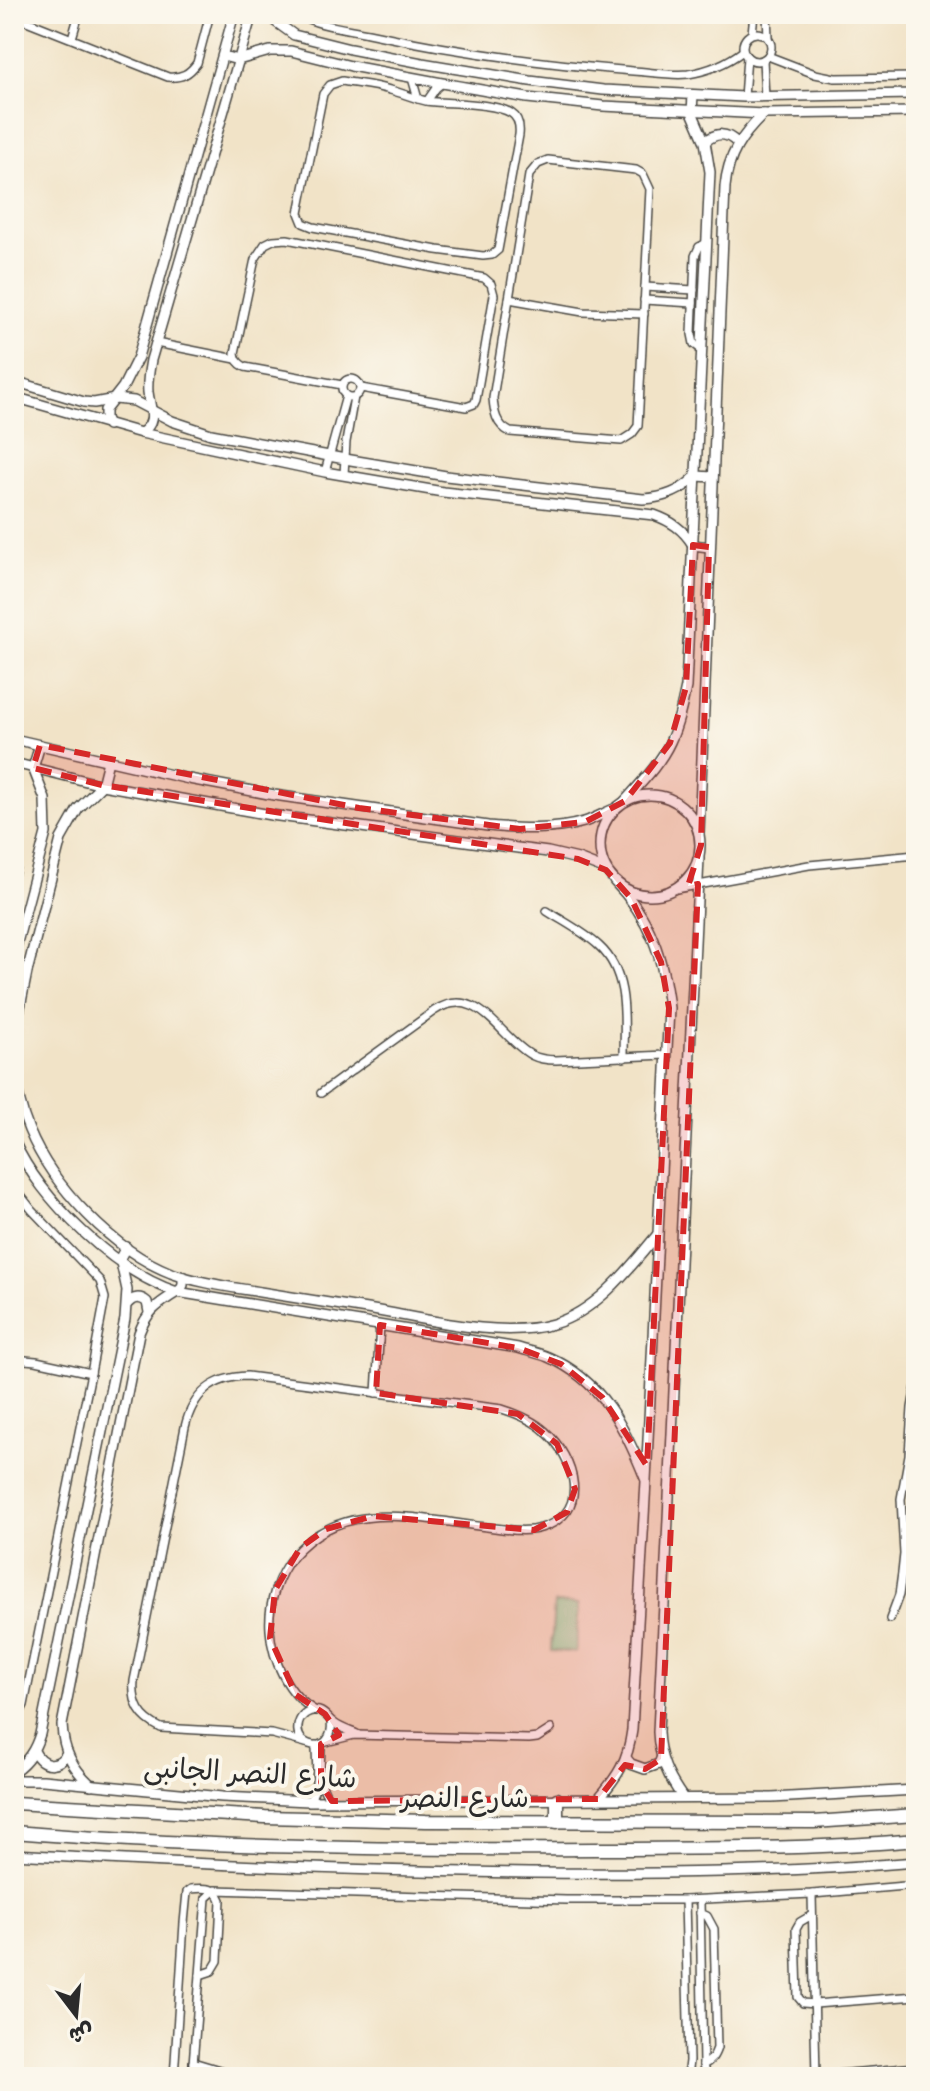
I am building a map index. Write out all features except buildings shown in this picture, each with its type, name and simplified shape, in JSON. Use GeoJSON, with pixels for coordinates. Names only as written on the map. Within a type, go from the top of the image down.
{"type":"FeatureCollection","features":[{"type":"Feature","properties":{"kind":"main road"},"geometry":{"type":"LineString","coordinates":[[557,1799],[557,1822]]}},
{"type":"Feature","properties":{"kind":"main road","name":"شارع النصر"},"geometry":{"type":"LineString","coordinates":[[14,1803],[265,1817],[557,1822],[814,1822],[916,1815]]}},
{"type":"Feature","properties":{"kind":"main road","name":"شارع النصر"},"geometry":{"type":"LineString","coordinates":[[14,1832],[196,1844],[415,1850],[813,1847],[916,1840]]}},
{"type":"Feature","properties":{"kind":"street"},"geometry":{"type":"LineString","coordinates":[[72,38],[79,14]]}},
{"type":"Feature","properties":{"kind":"street"},"geometry":{"type":"LineString","coordinates":[[14,16],[168,77],[178,78],[197,63],[210,14]]}},
{"type":"Feature","properties":{"kind":"street"},"geometry":{"type":"LineString","coordinates":[[108,425],[105,410],[130,376],[138,357],[234,14]]}},
{"type":"Feature","properties":{"kind":"street"},"geometry":{"type":"LineString","coordinates":[[141,433],[151,423],[148,377],[156,343],[252,14]]}},
{"type":"Feature","properties":{"kind":"street"},"geometry":{"type":"LineString","coordinates":[[269,14],[294,35],[350,49],[530,81],[588,88],[744,97],[916,94]]}},
{"type":"Feature","properties":{"kind":"street"},"geometry":{"type":"LineString","coordinates":[[298,14],[315,21],[393,38],[587,68],[684,75],[721,65],[745,54]]}},
{"type":"Feature","properties":{"kind":"street"},"geometry":{"type":"LineString","coordinates":[[752,33],[754,14]]}},
{"type":"Feature","properties":{"kind":"street"},"geometry":{"type":"LineString","coordinates":[[765,97],[766,58],[772,49],[767,14]]}},
{"type":"Feature","properties":{"kind":"street"},"geometry":{"type":"LineString","coordinates":[[744,97],[743,42],[752,33],[760,32],[768,37]]}},
{"type":"Feature","properties":{"kind":"street"},"geometry":{"type":"LineString","coordinates":[[223,56],[238,60],[259,53],[291,51],[412,78],[543,100],[603,106],[764,114],[916,112]]}},
{"type":"Feature","properties":{"kind":"street"},"geometry":{"type":"LineString","coordinates":[[745,54],[753,61],[766,58],[835,78],[916,77]]}},
{"type":"Feature","properties":{"kind":"street"},"geometry":{"type":"LineString","coordinates":[[412,78],[418,99]]}},
{"type":"Feature","properties":{"kind":"street"},"geometry":{"type":"LineString","coordinates":[[342,81],[387,89],[418,99],[510,112],[520,126],[498,250],[492,255],[437,250],[303,223],[299,213],[326,89],[342,81]]}},
{"type":"Feature","properties":{"kind":"street"},"geometry":{"type":"LineString","coordinates":[[427,101],[442,83]]}},
{"type":"Feature","properties":{"kind":"street"},"geometry":{"type":"LineString","coordinates":[[14,739],[274,795],[488,826],[520,829],[585,822],[625,801],[670,743],[686,687],[710,172],[705,142],[692,112],[693,95]]}},
{"type":"Feature","properties":{"kind":"street"},"geometry":{"type":"LineString","coordinates":[[683,1798],[661,1759],[658,1732],[701,845],[709,547],[725,187],[730,157],[737,143],[764,114]]}},
{"type":"Feature","properties":{"kind":"street"},"geometry":{"type":"LineString","coordinates":[[705,142],[718,134],[725,134],[737,143]]}},
{"type":"Feature","properties":{"kind":"street"},"geometry":{"type":"LineString","coordinates":[[548,160],[636,170],[643,174],[650,189],[639,413],[638,426],[632,434],[621,441],[510,432],[502,428],[496,419],[493,398],[509,299],[529,175],[538,164],[548,160]]}},
{"type":"Feature","properties":{"kind":"street"},"geometry":{"type":"LineString","coordinates":[[342,385],[245,367],[236,359],[255,259],[265,244],[287,239],[484,278],[491,284],[494,295],[474,404],[466,407],[361,388]]}},
{"type":"Feature","properties":{"kind":"street"},"geometry":{"type":"LineString","coordinates":[[702,350],[692,339],[693,303],[696,251],[707,243]]}},
{"type":"Feature","properties":{"kind":"street"},"geometry":{"type":"LineString","coordinates":[[645,287],[694,290]]}},
{"type":"Feature","properties":{"kind":"street"},"geometry":{"type":"LineString","coordinates":[[509,299],[583,312],[644,314]]}},
{"type":"Feature","properties":{"kind":"street"},"geometry":{"type":"LineString","coordinates":[[644,300],[693,303]]}},
{"type":"Feature","properties":{"kind":"street"},"geometry":{"type":"LineString","coordinates":[[156,343],[236,359]]}},
{"type":"Feature","properties":{"kind":"street"},"geometry":{"type":"LineString","coordinates":[[353,379],[361,388],[357,395],[350,396],[343,393],[342,385],[344,381],[353,379]]}},
{"type":"Feature","properties":{"kind":"street"},"geometry":{"type":"LineString","coordinates":[[14,381],[84,402],[134,401],[172,421],[211,434],[460,478],[643,499],[678,491],[696,476],[713,477]]}},
{"type":"Feature","properties":{"kind":"street"},"geometry":{"type":"LineString","coordinates":[[325,472],[350,396]]}},
{"type":"Feature","properties":{"kind":"street"},"geometry":{"type":"LineString","coordinates":[[344,474],[350,396]]}},
{"type":"Feature","properties":{"kind":"street"},"geometry":{"type":"LineString","coordinates":[[14,397],[141,433],[325,472],[443,492],[654,515],[677,526],[693,545]]}},
{"type":"Feature","properties":{"kind":"street"},"geometry":{"type":"LineString","coordinates":[[693,545],[709,547]]}},
{"type":"Feature","properties":{"kind":"street"},"geometry":{"type":"LineString","coordinates":[[14,954],[46,833],[45,799],[33,768],[40,745]]}},
{"type":"Feature","properties":{"kind":"street"},"geometry":{"type":"LineString","coordinates":[[14,1037],[61,839],[78,809],[102,785],[108,761]]}},
{"type":"Feature","properties":{"kind":"street"},"geometry":{"type":"LineString","coordinates":[[14,763],[102,785],[203,804],[329,824],[548,852],[606,870]]}},
{"type":"Feature","properties":{"kind":"street"},"geometry":{"type":"LineString","coordinates":[[625,801],[650,795],[676,801],[694,820],[699,833]]}},
{"type":"Feature","properties":{"kind":"street"},"geometry":{"type":"LineString","coordinates":[[598,1799],[620,1771],[632,1730],[669,1008],[661,962],[644,918],[606,870],[601,858],[601,832],[614,809]]}},
{"type":"Feature","properties":{"kind":"street"},"geometry":{"type":"LineString","coordinates":[[14,822],[19,838],[14,875]]}},
{"type":"Feature","properties":{"kind":"street"},"geometry":{"type":"LineString","coordinates":[[614,881],[625,889],[650,896],[698,884],[809,865],[916,855]]}},
{"type":"Feature","properties":{"kind":"street"},"geometry":{"type":"LineString","coordinates":[[676,889],[686,881],[699,858]]}},
{"type":"Feature","properties":{"kind":"street"},"geometry":{"type":"LineString","coordinates":[[547,911],[594,942],[611,961],[624,1005],[624,1058]]}},
{"type":"Feature","properties":{"kind":"street"},"geometry":{"type":"LineString","coordinates":[[321,1093],[434,1011],[453,1003],[464,1003],[477,1009],[527,1052],[540,1059],[666,1055]]}},
{"type":"Feature","properties":{"kind":"street"},"geometry":{"type":"LineString","coordinates":[[14,1065],[28,1128],[44,1159],[65,1188],[110,1235],[159,1267],[183,1277],[482,1328],[521,1329],[555,1323],[588,1306],[626,1272],[657,1235]]}},
{"type":"Feature","properties":{"kind":"street"},"geometry":{"type":"LineString","coordinates":[[14,1141],[26,1165],[54,1202],[103,1248],[141,1277],[177,1292],[518,1348],[548,1357],[587,1382],[602,1397],[632,1445],[646,1481]]}},
{"type":"Feature","properties":{"kind":"street"},"geometry":{"type":"LineString","coordinates":[[14,1187],[94,1274],[103,1289],[104,1307],[24,1705],[14,1725]]}},
{"type":"Feature","properties":{"kind":"street"},"geometry":{"type":"LineString","coordinates":[[14,1771],[34,1751],[40,1734],[127,1304],[120,1262],[126,1247]]}},
{"type":"Feature","properties":{"kind":"street"},"geometry":{"type":"LineString","coordinates":[[91,1785],[67,1753],[62,1725],[139,1333],[149,1312],[177,1292],[183,1285],[183,1277]]}},
{"type":"Feature","properties":{"kind":"street"},"geometry":{"type":"LineString","coordinates":[[127,1304],[140,1298],[149,1305],[149,1312]]}},
{"type":"Feature","properties":{"kind":"street"},"geometry":{"type":"LineString","coordinates":[[376,1393],[380,1325]]}},
{"type":"Feature","properties":{"kind":"street"},"geometry":{"type":"LineString","coordinates":[[14,1359],[91,1373]]}},
{"type":"Feature","properties":{"kind":"street"},"geometry":{"type":"LineString","coordinates":[[306,1743],[299,1735],[299,1703],[274,1654],[270,1630],[275,1590],[290,1561],[313,1537],[341,1522],[373,1516],[534,1530],[546,1527],[567,1512],[575,1489],[572,1473],[566,1458],[546,1431],[533,1421],[502,1409],[233,1376],[208,1387],[198,1397],[186,1422],[134,1681],[135,1705],[141,1715],[161,1728],[272,1734],[306,1743],[321,1744],[344,1736],[363,1735],[529,1739],[551,1729]]}},
{"type":"Feature","properties":{"kind":"street"},"geometry":{"type":"LineString","coordinates":[[890,1619],[899,1595],[902,1573],[901,1499],[916,1386]]}},
{"type":"Feature","properties":{"kind":"street"},"geometry":{"type":"LineString","coordinates":[[296,1695],[302,1702],[325,1714],[331,1722],[363,1735]]}},
{"type":"Feature","properties":{"kind":"street"},"geometry":{"type":"LineString","coordinates":[[272,1734],[299,1722],[304,1714],[316,1711]]}},
{"type":"Feature","properties":{"kind":"street"},"geometry":{"type":"LineString","coordinates":[[309,1801],[316,1785],[321,1744],[332,1733],[331,1722]]}},
{"type":"Feature","properties":{"kind":"street"},"geometry":{"type":"LineString","coordinates":[[321,1744],[321,1784],[332,1801]]}},
{"type":"Feature","properties":{"kind":"street"},"geometry":{"type":"LineString","coordinates":[[34,1751],[40,1760],[50,1764],[60,1762],[67,1753]]}},
{"type":"Feature","properties":{"kind":"street"},"geometry":{"type":"LineString","coordinates":[[626,1758],[631,1764],[645,1769],[659,1764],[661,1759]]}},
{"type":"Feature","properties":{"kind":"street","name":"شارع النصر الجانبى"},"geometry":{"type":"LineString","coordinates":[[14,1780],[309,1801],[815,1797],[916,1790]]}},
{"type":"Feature","properties":{"kind":"street"},"geometry":{"type":"LineString","coordinates":[[14,1854],[285,1868],[614,1874],[742,1873],[916,1862]]}},
{"type":"Feature","properties":{"kind":"street"},"geometry":{"type":"LineString","coordinates":[[174,2077],[189,1889],[534,1900],[700,1900],[916,1885]]}},
{"type":"Feature","properties":{"kind":"street"},"geometry":{"type":"LineString","coordinates":[[192,2077],[206,1898],[215,1890]]}},
{"type":"Feature","properties":{"kind":"street"},"geometry":{"type":"LineString","coordinates":[[200,1975],[212,1971],[218,1961],[221,1900],[215,1890]]}},
{"type":"Feature","properties":{"kind":"street"},"geometry":{"type":"LineString","coordinates":[[812,1894],[816,2076],[916,2067]]}},
{"type":"Feature","properties":{"kind":"street"},"geometry":{"type":"LineString","coordinates":[[685,1900],[687,2077]]}},
{"type":"Feature","properties":{"kind":"street"},"geometry":{"type":"LineString","coordinates":[[700,1900],[703,2065],[706,2077]]}},
{"type":"Feature","properties":{"kind":"street"},"geometry":{"type":"LineString","coordinates":[[700,1913],[707,1916],[714,1929],[717,2048],[710,2061],[703,2065]]}},
{"type":"Feature","properties":{"kind":"street"},"geometry":{"type":"LineString","coordinates":[[812,1915],[800,1922],[796,1929],[798,1997],[803,2003],[916,1996]]}},
{"type":"Feature","properties":{"kind":"street"},"geometry":{"type":"LineString","coordinates":[[184,1923],[204,1924]]}},
{"type":"Feature","properties":{"kind":"street"},"geometry":{"type":"LineString","coordinates":[[686,1945],[701,1944]]}},
{"type":"Feature","properties":{"kind":"street"},"geometry":{"type":"LineString","coordinates":[[178,2013],[197,2015]]}},
{"type":"Feature","properties":{"kind":"street"},"geometry":{"type":"LineString","coordinates":[[193,2062],[243,2077]]}},
{"type":"Feature","properties":{"kind":"highlighted area"},"geometry":{"type":"Polygon","coordinates":[[[693,545],[709,547],[701,845],[688,886],[698,884],[661,1759],[645,1769],[625,1765],[598,1799],[332,1801],[321,1784],[321,1744],[339,1735],[325,1714],[296,1695],[270,1638],[275,1590],[300,1548],[326,1529],[373,1516],[534,1530],[567,1512],[575,1489],[557,1444],[518,1414],[376,1393],[380,1325],[518,1348],[561,1364],[602,1397],[647,1466],[669,1008],[661,962],[631,898],[606,870],[578,859],[102,785],[33,768],[40,745],[359,808],[520,829],[585,822],[625,801],[670,743],[686,687],[693,545]]]}},
{"type":"Feature","properties":{"kind":"green space"},"geometry":{"type":"Polygon","coordinates":[[[554,1603],[579,1604],[576,1652],[551,1651],[554,1603]]]}}]}
